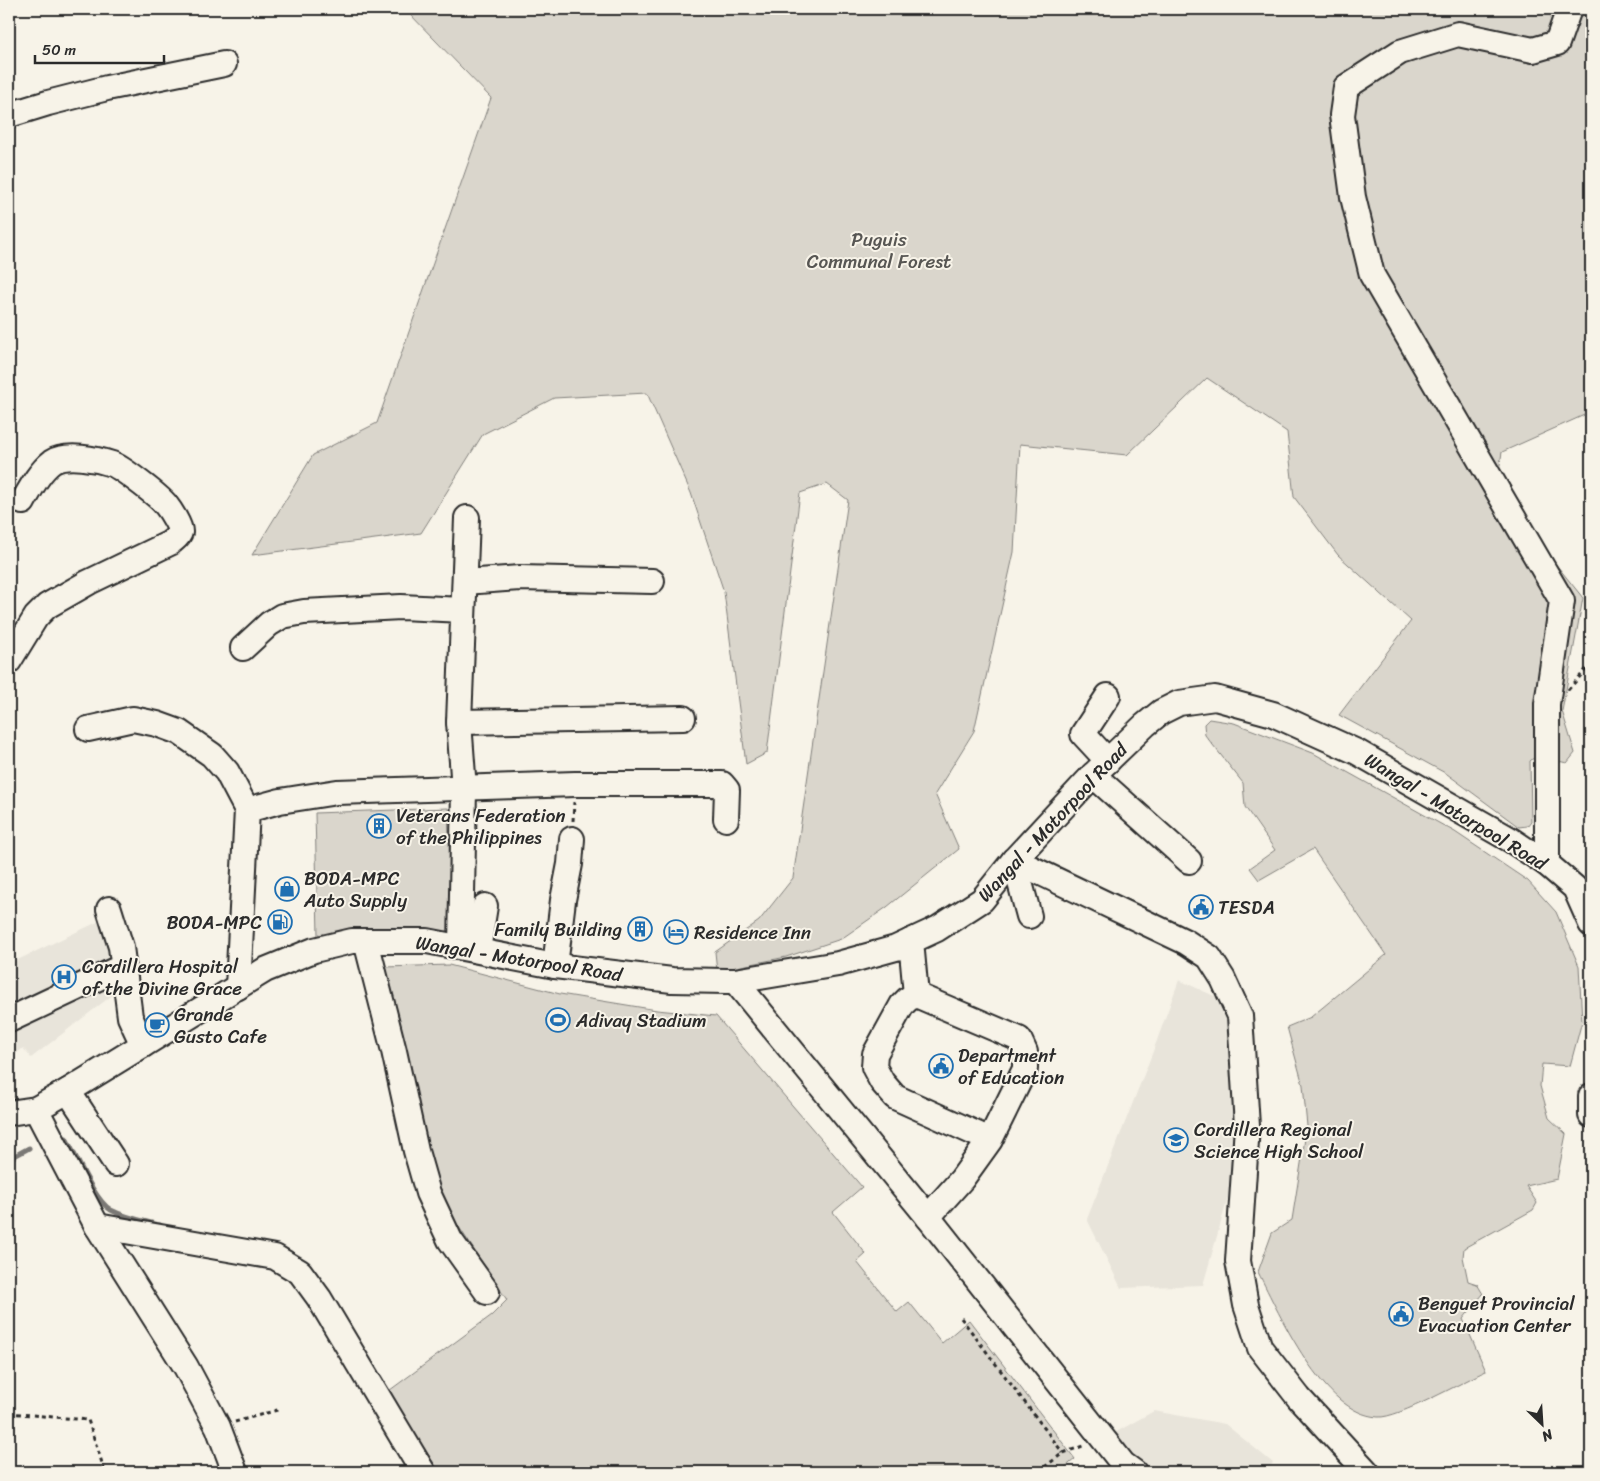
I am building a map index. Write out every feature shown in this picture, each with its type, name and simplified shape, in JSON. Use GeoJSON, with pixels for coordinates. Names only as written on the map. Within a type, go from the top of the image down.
{"type":"FeatureCollection","features":[{"type":"Feature","properties":{"kind":"street"},"geometry":{"type":"LineString","coordinates":[[1547,864],[1547,704],[1562,601],[1372,275],[1353,198],[1342,115],[1346,87],[1400,52],[1458,34],[1532,50],[1557,43],[1569,9]]}},
{"type":"Feature","properties":{"kind":"street"},"geometry":{"type":"LineString","coordinates":[[9,116],[48,103],[107,88],[224,64]]}},
{"type":"Feature","properties":{"kind":"street"},"geometry":{"type":"LineString","coordinates":[[9,661],[36,617],[47,606],[89,582],[170,543],[180,532],[165,504],[114,464],[81,456],[53,462],[38,476],[23,502]]}},
{"type":"Feature","properties":{"kind":"street"},"geometry":{"type":"LineString","coordinates":[[466,518],[465,582],[458,722],[464,789],[470,948]]}},
{"type":"Feature","properties":{"kind":"street"},"geometry":{"type":"LineString","coordinates":[[465,582],[520,578],[652,581]]}},
{"type":"Feature","properties":{"kind":"street"},"geometry":{"type":"LineString","coordinates":[[243,648],[269,624],[282,616],[304,612],[401,607],[463,610]]}},
{"type":"Feature","properties":{"kind":"street"},"geometry":{"type":"LineString","coordinates":[[1108,696],[1083,734],[1100,768],[1189,861]]}},
{"type":"Feature","properties":{"kind":"street","name":"Wangal - Motorpool Road"},"geometry":{"type":"LineString","coordinates":[[9,1113],[36,1109],[265,970],[314,950],[352,941],[427,941],[555,966],[672,980],[735,981],[838,964],[896,948],[937,928],[982,900],[1014,860],[1100,768],[1144,725],[1161,712],[1179,703],[1215,698],[1273,714],[1357,752],[1511,840],[1547,864],[1583,892],[1591,924]]}},
{"type":"Feature","properties":{"kind":"street"},"geometry":{"type":"LineString","coordinates":[[458,722],[683,718]]}},
{"type":"Feature","properties":{"kind":"street"},"geometry":{"type":"LineString","coordinates":[[88,729],[133,719],[156,724],[179,732],[212,755],[227,772],[247,810],[238,987]]}},
{"type":"Feature","properties":{"kind":"street"},"geometry":{"type":"LineString","coordinates":[[247,810],[280,801],[337,792],[575,784],[722,784],[727,790],[726,820]]}},
{"type":"Feature","properties":{"kind":"street"},"geometry":{"type":"LineString","coordinates":[[555,966],[572,839]]}},
{"type":"Feature","properties":{"kind":"street"},"geometry":{"type":"LineString","coordinates":[[1014,860],[1030,916]]}},
{"type":"Feature","properties":{"kind":"street"},"geometry":{"type":"LineString","coordinates":[[1014,860],[1186,942],[1208,957],[1223,979],[1240,1016],[1247,1126],[1238,1261],[1246,1305],[1260,1348],[1299,1398],[1367,1472]]}},
{"type":"Feature","properties":{"kind":"street"},"geometry":{"type":"LineString","coordinates":[[470,948],[485,906]]}},
{"type":"Feature","properties":{"kind":"street"},"geometry":{"type":"LineString","coordinates":[[109,909],[121,947],[130,1018],[143,1045]]}},
{"type":"Feature","properties":{"kind":"street"},"geometry":{"type":"LineString","coordinates":[[366,941],[394,1051],[416,1151],[428,1193],[450,1240],[487,1292]]}},
{"type":"Feature","properties":{"kind":"street"},"geometry":{"type":"LineString","coordinates":[[911,941],[916,995]]}},
{"type":"Feature","properties":{"kind":"street"},"geometry":{"type":"LineString","coordinates":[[9,1020],[113,971]]}},
{"type":"Feature","properties":{"kind":"street"},"geometry":{"type":"LineString","coordinates":[[735,981],[928,1217],[1103,1439],[1123,1470]]}},
{"type":"Feature","properties":{"kind":"street"},"geometry":{"type":"LineString","coordinates":[[928,1217],[962,1179],[990,1140],[1024,1069],[1025,1052],[1019,1039],[916,995],[908,999],[902,1004],[875,1054],[874,1068],[882,1082],[895,1097],[990,1140]]}},
{"type":"Feature","properties":{"kind":"street"},"geometry":{"type":"LineString","coordinates":[[68,1091],[116,1164]]}},
{"type":"Feature","properties":{"kind":"street"},"geometry":{"type":"LineString","coordinates":[[1591,1096],[1591,1115]]}},
{"type":"Feature","properties":{"kind":"street"},"geometry":{"type":"LineString","coordinates":[[36,1109],[97,1226],[186,1367],[218,1427],[235,1472]]}},
{"type":"Feature","properties":{"kind":"street"},"geometry":{"type":"LineString","coordinates":[[97,1226],[274,1258],[300,1272],[319,1298],[423,1472]]}},
{"type":"Feature","properties":{"kind":"path"},"geometry":{"type":"LineString","coordinates":[[572,839],[575,784]]}},
{"type":"Feature","properties":{"kind":"path"},"geometry":{"type":"LineString","coordinates":[[961,1318],[1062,1452]]}},
{"type":"Feature","properties":{"kind":"path"},"geometry":{"type":"LineString","coordinates":[[218,1427],[281,1409]]}},
{"type":"Feature","properties":{"kind":"path"},"geometry":{"type":"LineString","coordinates":[[9,1413],[88,1420],[105,1472]]}},
{"type":"Feature","properties":{"kind":"path"},"geometry":{"type":"LineString","coordinates":[[1038,1472],[1062,1452],[1103,1439]]}},
{"type":"Feature","properties":{"kind":"shaded area","name":"Cordillera Hospital of the Divine Grace"},"geometry":{"type":"Polygon","coordinates":[[[106,918],[119,990],[31,1058],[23,1048],[15,1055],[9,1048],[9,964],[106,918]]]}},
{"type":"Feature","properties":{"kind":"shaded area","name":"Cordillera Regional Science High School"},"geometry":{"type":"Polygon","coordinates":[[[1179,980],[1232,1004],[1239,1085],[1229,1194],[1203,1285],[1121,1288],[1087,1219],[1179,980]]]}},
{"type":"Feature","properties":{"kind":"shaded area"},"geometry":{"type":"Polygon","coordinates":[[[1154,1411],[1225,1424],[1273,1463],[1265,1472],[1133,1472],[1111,1435],[1154,1411]]]}},
{"type":"Feature","properties":{"kind":"green space","name":"Puguis Communal Forest"},"geometry":{"type":"Polygon","coordinates":[[[400,9],[1591,9],[1591,412],[1502,452],[1496,490],[1583,598],[1562,711],[1575,753],[1567,763],[1536,756],[1530,761],[1531,821],[1527,826],[1519,827],[1447,774],[1339,715],[1411,621],[1338,555],[1294,497],[1287,432],[1207,378],[1127,455],[1020,444],[1014,552],[974,731],[935,794],[959,849],[887,907],[841,939],[786,957],[717,971],[715,952],[759,921],[793,878],[848,500],[827,484],[800,493],[767,753],[746,764],[724,592],[691,493],[647,393],[554,398],[483,434],[421,533],[252,555],[313,455],[377,423],[491,98],[407,11],[400,9]]]}},
{"type":"Feature","properties":{"kind":"green space"},"geometry":{"type":"Polygon","coordinates":[[[1209,719],[1234,723],[1313,753],[1455,832],[1528,881],[1556,912],[1579,966],[1582,1021],[1570,1066],[1542,1064],[1540,1086],[1549,1118],[1566,1134],[1557,1179],[1526,1186],[1537,1203],[1533,1210],[1464,1248],[1463,1257],[1468,1281],[1477,1284],[1483,1294],[1463,1319],[1486,1371],[1415,1406],[1387,1416],[1378,1417],[1358,1412],[1339,1399],[1322,1381],[1291,1336],[1258,1272],[1272,1233],[1292,1220],[1307,1126],[1303,1085],[1287,1027],[1311,1017],[1386,955],[1313,849],[1259,880],[1250,868],[1275,850],[1245,807],[1243,783],[1205,735],[1204,724],[1209,719]]]}},
{"type":"Feature","properties":{"kind":"green space"},"geometry":{"type":"Polygon","coordinates":[[[448,808],[452,931],[318,935],[315,813],[448,808]]]}},
{"type":"Feature","properties":{"kind":"green space"},"geometry":{"type":"Polygon","coordinates":[[[449,965],[560,994],[657,1010],[716,1016],[862,1187],[833,1212],[866,1254],[857,1262],[897,1312],[909,1302],[942,1343],[969,1320],[1075,1459],[1059,1472],[440,1472],[386,1393],[492,1315],[507,1300],[430,1183],[385,967],[449,965]]]}},
{"type":"Feature","properties":{"kind":"waterway"},"geometry":{"type":"LineString","coordinates":[[66,1138],[92,1188],[105,1205],[123,1215],[160,1225]]}},
{"type":"Feature","properties":{"kind":"waterway"},"geometry":{"type":"LineString","coordinates":[[9,1159],[29,1148]]}},
{"type":"Feature","properties":{"kind":"place","name":"Veterans Federation of the Philippines"},"geometry":{"type":"Point","coordinates":[379,826]}},
{"type":"Feature","properties":{"kind":"place","name":"BODA-MPC Auto Supply"},"geometry":{"type":"Point","coordinates":[287,889]}},
{"type":"Feature","properties":{"kind":"place","name":"TESDA"},"geometry":{"type":"Point","coordinates":[1201,907]}},
{"type":"Feature","properties":{"kind":"place","name":"BODA-MPC"},"geometry":{"type":"Point","coordinates":[280,922]}},
{"type":"Feature","properties":{"kind":"place","name":"Family Building"},"geometry":{"type":"Point","coordinates":[640,929]}},
{"type":"Feature","properties":{"kind":"place","name":"Residence Inn"},"geometry":{"type":"Point","coordinates":[676,932]}},
{"type":"Feature","properties":{"kind":"place","name":"Cordillera Hospital of the Divine Grace"},"geometry":{"type":"Point","coordinates":[64,977]}},
{"type":"Feature","properties":{"kind":"place","name":"Adivay Stadium"},"geometry":{"type":"Point","coordinates":[558,1020]}},
{"type":"Feature","properties":{"kind":"place","name":"Grande Gusto Cafe"},"geometry":{"type":"Point","coordinates":[157,1025]}},
{"type":"Feature","properties":{"kind":"place","name":"Department of Education"},"geometry":{"type":"Point","coordinates":[941,1066]}},
{"type":"Feature","properties":{"kind":"place","name":"Cordillera Regional Science High School"},"geometry":{"type":"Point","coordinates":[1176,1140]}},
{"type":"Feature","properties":{"kind":"place","name":"Benguet Provincial Evacuation Center"},"geometry":{"type":"Point","coordinates":[1401,1314]}}]}
